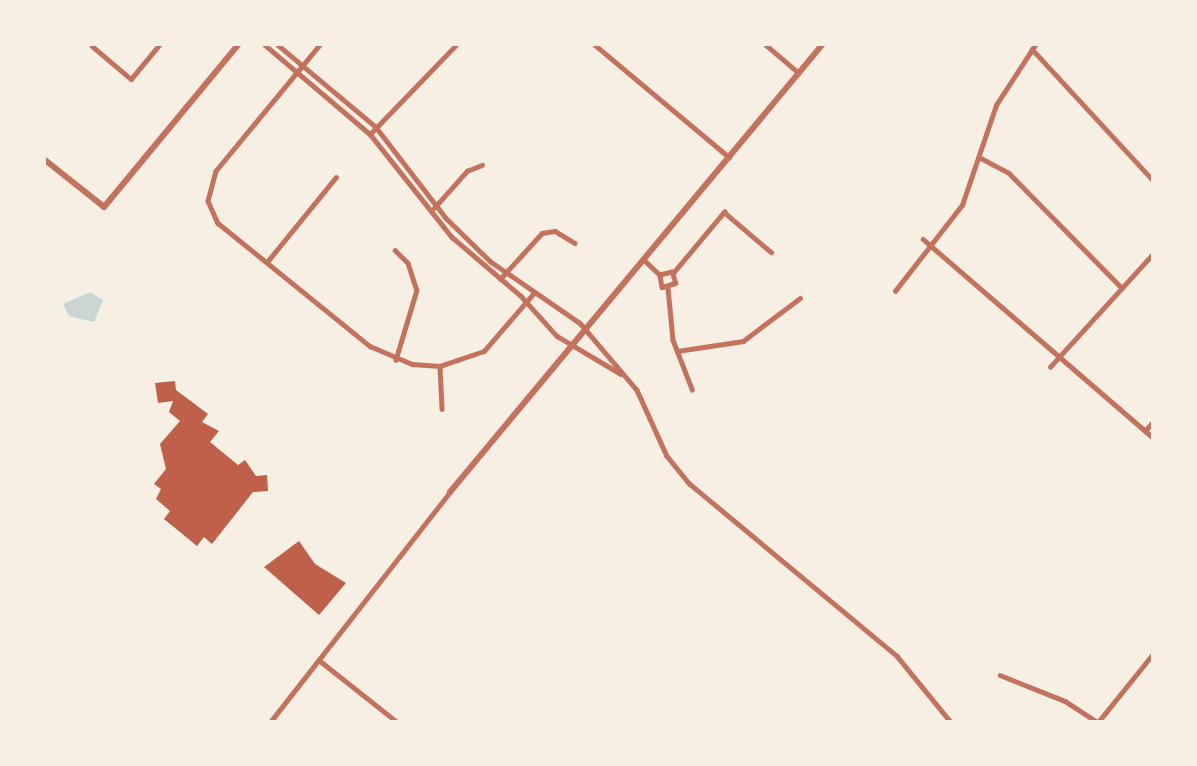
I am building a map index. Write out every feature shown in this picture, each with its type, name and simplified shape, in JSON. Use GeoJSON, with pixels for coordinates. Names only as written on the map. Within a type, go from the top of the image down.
{"type":"FeatureCollection","features":[{"type":"Feature","properties":{"kind":"street"},"geometry":{"type":"LineString","coordinates":[[92,46],[131,79],[159,45]]}},
{"type":"Feature","properties":{"kind":"street"},"geometry":{"type":"LineString","coordinates":[[45,160],[104,207],[238,45]]}},
{"type":"Feature","properties":{"kind":"street"},"geometry":{"type":"LineString","coordinates":[[265,45],[370,134],[430,211],[571,346],[624,376]]}},
{"type":"Feature","properties":{"kind":"street"},"geometry":{"type":"LineString","coordinates":[[278,45],[376,128],[436,206],[505,274],[586,329],[637,390],[667,456],[690,484],[902,660],[950,721]]}},
{"type":"Feature","properties":{"kind":"street"},"geometry":{"type":"LineString","coordinates":[[320,45],[216,171],[208,201],[218,223],[396,360],[440,366],[484,351],[533,294]]}},
{"type":"Feature","properties":{"kind":"street"},"geometry":{"type":"LineString","coordinates":[[370,134],[456,45]]}},
{"type":"Feature","properties":{"kind":"street"},"geometry":{"type":"LineString","coordinates":[[595,45],[729,156]]}},
{"type":"Feature","properties":{"kind":"street"},"geometry":{"type":"LineString","coordinates":[[766,45],[799,73]]}},
{"type":"Feature","properties":{"kind":"street"},"geometry":{"type":"LineString","coordinates":[[271,721],[450,492],[822,45]]}},
{"type":"Feature","properties":{"kind":"street"},"geometry":{"type":"LineString","coordinates":[[895,291],[962,205],[999,99],[1034,47],[1152,179]]}},
{"type":"Feature","properties":{"kind":"street"},"geometry":{"type":"LineString","coordinates":[[979,157],[1009,173],[1120,285]]}},
{"type":"Feature","properties":{"kind":"street"},"geometry":{"type":"LineString","coordinates":[[430,211],[467,171],[482,165]]}},
{"type":"Feature","properties":{"kind":"street"},"geometry":{"type":"LineString","coordinates":[[267,262],[336,177]]}},
{"type":"Feature","properties":{"kind":"street"},"geometry":{"type":"LineString","coordinates":[[660,275],[673,273],[724,212],[771,252]]}},
{"type":"Feature","properties":{"kind":"street"},"geometry":{"type":"LineString","coordinates":[[500,279],[542,232],[555,231],[575,243]]}},
{"type":"Feature","properties":{"kind":"street"},"geometry":{"type":"LineString","coordinates":[[923,239],[1057,358],[1152,437]]}},
{"type":"Feature","properties":{"kind":"street"},"geometry":{"type":"LineString","coordinates":[[395,250],[408,263],[417,290],[396,360]]}},
{"type":"Feature","properties":{"kind":"street"},"geometry":{"type":"LineString","coordinates":[[1050,367],[1120,285],[1152,255]]}},
{"type":"Feature","properties":{"kind":"street"},"geometry":{"type":"LineString","coordinates":[[643,259],[660,275],[660,284],[668,288]]}},
{"type":"Feature","properties":{"kind":"street"},"geometry":{"type":"LineString","coordinates":[[668,288],[675,283],[673,273]]}},
{"type":"Feature","properties":{"kind":"street"},"geometry":{"type":"LineString","coordinates":[[668,288],[677,351],[692,389]]}},
{"type":"Feature","properties":{"kind":"street"},"geometry":{"type":"LineString","coordinates":[[677,351],[742,341],[800,298]]}},
{"type":"Feature","properties":{"kind":"street"},"geometry":{"type":"LineString","coordinates":[[440,366],[442,409]]}},
{"type":"Feature","properties":{"kind":"street"},"geometry":{"type":"LineString","coordinates":[[1145,431],[1152,423]]}},
{"type":"Feature","properties":{"kind":"street"},"geometry":{"type":"LineString","coordinates":[[1000,675],[1065,700],[1098,721],[1152,655]]}},
{"type":"Feature","properties":{"kind":"street"},"geometry":{"type":"LineString","coordinates":[[319,660],[396,721]]}},
{"type":"Feature","properties":{"kind":"shaded area"},"geometry":{"type":"Polygon","coordinates":[[[90,292],[103,300],[94,322],[69,316],[63,304],[90,292]]]}},
{"type":"Feature","properties":{"kind":"building"},"geometry":{"type":"Polygon","coordinates":[[[175,381],[176,390],[208,414],[202,422],[219,431],[210,442],[238,465],[245,460],[256,476],[267,475],[268,491],[253,492],[212,544],[204,537],[197,546],[164,519],[170,511],[156,499],[161,489],[154,484],[166,469],[160,444],[180,421],[169,412],[173,401],[158,403],[155,383],[175,381]]]}},
{"type":"Feature","properties":{"kind":"building"},"geometry":{"type":"Polygon","coordinates":[[[299,541],[315,564],[346,583],[319,615],[264,567],[299,541]]]}}]}
